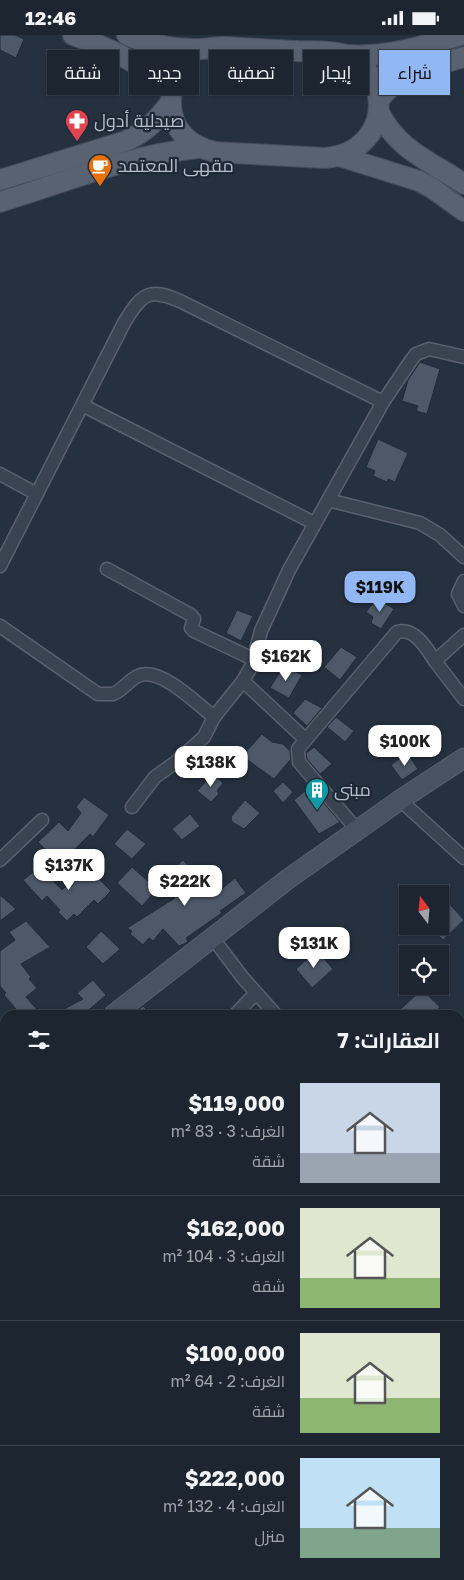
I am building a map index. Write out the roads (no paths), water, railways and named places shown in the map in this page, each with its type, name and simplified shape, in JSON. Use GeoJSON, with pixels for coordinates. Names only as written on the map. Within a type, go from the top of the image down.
{"type":"FeatureCollection","features":[{"type":"Feature","properties":{"kind":"main road"},"geometry":{"type":"LineString","coordinates":[[73,35],[128,57],[151,73],[171,97],[173,117],[179,130],[198,148]]}},
{"type":"Feature","properties":{"kind":"main road"},"geometry":{"type":"LineString","coordinates":[[127,35],[165,46],[208,44],[303,52]]}},
{"type":"Feature","properties":{"kind":"main road"},"geometry":{"type":"LineString","coordinates":[[369,57],[389,54],[461,35]]}},
{"type":"Feature","properties":{"kind":"main road"},"geometry":{"type":"LineString","coordinates":[[0,180],[126,141],[143,133],[156,122],[171,97],[179,68],[208,44]]}},
{"type":"Feature","properties":{"kind":"main road"},"geometry":{"type":"LineString","coordinates":[[0,202],[128,162],[172,151],[198,148],[215,153],[325,158],[339,156],[353,151],[371,132],[387,90],[407,76],[464,57]]}},
{"type":"Feature","properties":{"kind":"main road"},"geometry":{"type":"LineString","coordinates":[[369,75],[385,125],[401,144],[464,184]]}},
{"type":"Feature","properties":{"kind":"main road"},"geometry":{"type":"LineString","coordinates":[[339,156],[419,181],[464,211]]}},
{"type":"Feature","properties":{"kind":"street"},"geometry":{"type":"LineString","coordinates":[[0,566],[136,302],[144,296],[159,293],[182,301],[383,402]]}},
{"type":"Feature","properties":{"kind":"street"},"geometry":{"type":"LineString","coordinates":[[132,807],[155,777],[176,762],[204,737],[214,717],[243,681],[253,659],[270,609],[314,523],[383,402],[416,354],[429,349],[464,357]]}},
{"type":"Feature","properties":{"kind":"street"},"geometry":{"type":"LineString","coordinates":[[84,406],[314,523]]}},
{"type":"Feature","properties":{"kind":"street"},"geometry":{"type":"LineString","coordinates":[[0,474],[37,494]]}},
{"type":"Feature","properties":{"kind":"street"},"geometry":{"type":"LineString","coordinates":[[328,500],[420,523],[440,535],[464,557]]}},
{"type":"Feature","properties":{"kind":"street"},"geometry":{"type":"LineString","coordinates":[[107,569],[191,615],[194,619],[191,628],[194,631],[253,659]]}},
{"type":"Feature","properties":{"kind":"street"},"geometry":{"type":"LineString","coordinates":[[464,581],[458,594],[464,606]]}},
{"type":"Feature","properties":{"kind":"street"},"geometry":{"type":"LineString","coordinates":[[0,625],[98,694],[113,695],[135,677],[148,674],[172,684],[214,717]]}},
{"type":"Feature","properties":{"kind":"street"},"geometry":{"type":"LineString","coordinates":[[358,831],[299,762],[298,749],[305,739],[397,632],[402,631],[413,634],[464,699]]}},
{"type":"Feature","properties":{"kind":"street"},"geometry":{"type":"LineString","coordinates":[[435,661],[464,635]]}},
{"type":"Feature","properties":{"kind":"street"},"geometry":{"type":"LineString","coordinates":[[243,681],[305,739]]}},
{"type":"Feature","properties":{"kind":"street"},"geometry":{"type":"LineString","coordinates":[[119,1010],[288,879],[400,800],[464,759]]}},
{"type":"Feature","properties":{"kind":"street"},"geometry":{"type":"LineString","coordinates":[[400,800],[464,858]]}},
{"type":"Feature","properties":{"kind":"street"},"geometry":{"type":"LineString","coordinates":[[0,860],[42,821]]}},
{"type":"Feature","properties":{"kind":"street"},"geometry":{"type":"LineString","coordinates":[[212,937],[271,1010]]}},
{"type":"Feature","properties":{"kind":"street"},"geometry":{"type":"LineString","coordinates":[[240,1010],[256,993]]}},
{"type":"Feature","properties":{"kind":"place","name":"صيدلية أدول"},"geometry":{"type":"Point","coordinates":[77,142]}},
{"type":"Feature","properties":{"kind":"place","name":"مقهى المعتمد"},"geometry":{"type":"Point","coordinates":[100,187]}},
{"type":"Feature","properties":{"kind":"place","name":"مبنى"},"geometry":{"type":"Point","coordinates":[317,811]}}]}
